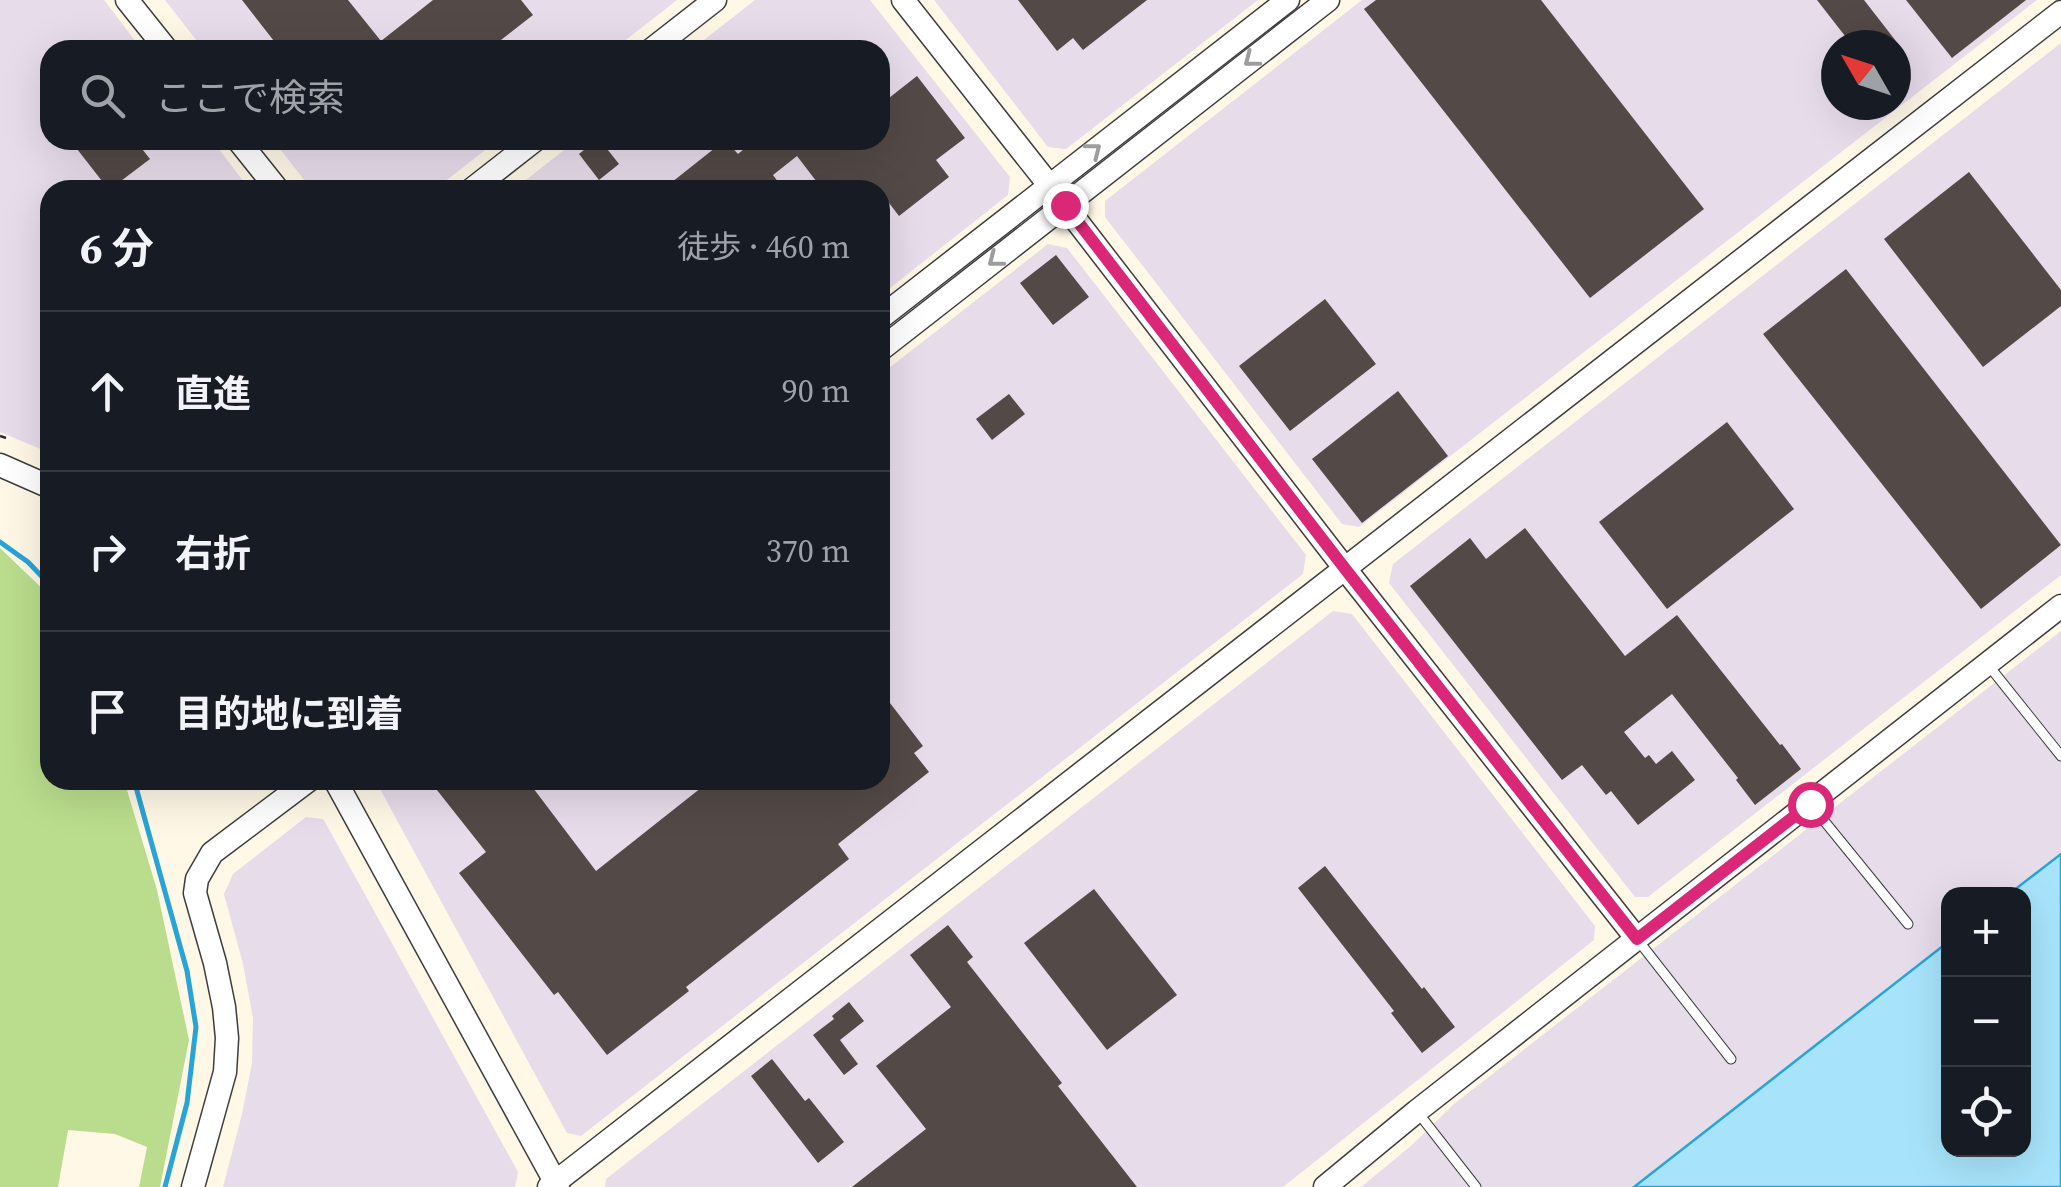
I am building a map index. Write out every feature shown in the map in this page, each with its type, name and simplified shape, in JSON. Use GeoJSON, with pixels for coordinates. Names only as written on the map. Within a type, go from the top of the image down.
{"type":"FeatureCollection","features":[{"type":"Feature","properties":{"kind":"street"},"geometry":{"type":"LineString","coordinates":[[127,0],[159,40]]}},
{"type":"Feature","properties":{"kind":"street"},"geometry":{"type":"LineString","coordinates":[[664,40],[715,0]]}},
{"type":"Feature","properties":{"kind":"street"},"geometry":{"type":"LineString","coordinates":[[902,0],[1637,939]]}},
{"type":"Feature","properties":{"kind":"street"},"geometry":{"type":"LineString","coordinates":[[890,310],[1288,0]]}},
{"type":"Feature","properties":{"kind":"street"},"geometry":{"type":"LineString","coordinates":[[890,342],[1328,0]]}},
{"type":"Feature","properties":{"kind":"street"},"geometry":{"type":"LineString","coordinates":[[340,790],[554,1185],[2061,12]]}},
{"type":"Feature","properties":{"kind":"street"},"geometry":{"type":"LineString","coordinates":[[246,150],[270,180]]}},
{"type":"Feature","properties":{"kind":"street"},"geometry":{"type":"LineString","coordinates":[[484,180],[523,150]]}},
{"type":"Feature","properties":{"kind":"street"},"geometry":{"type":"LineString","coordinates":[[0,465],[40,483]]}},
{"type":"Feature","properties":{"kind":"street"},"geometry":{"type":"LineString","coordinates":[[1334,1184],[1417,1112],[2061,606]]}},
{"type":"Feature","properties":{"kind":"street"},"geometry":{"type":"LineString","coordinates":[[194,1187],[224,1072],[226,1038],[215,962],[195,894],[197,879],[212,853],[296,790]]}},
{"type":"Feature","properties":{"kind":"lane"},"geometry":{"type":"LineString","coordinates":[[1988,664],[2061,756]]}},
{"type":"Feature","properties":{"kind":"lane"},"geometry":{"type":"LineString","coordinates":[[1810,804],[1908,924]]}},
{"type":"Feature","properties":{"kind":"lane"},"geometry":{"type":"LineString","coordinates":[[1637,939],[1731,1058]]}},
{"type":"Feature","properties":{"kind":"lane"},"geometry":{"type":"LineString","coordinates":[[1417,1112],[1476,1187]]}},
{"type":"Feature","properties":{"kind":"path"},"geometry":{"type":"LineString","coordinates":[[0,436],[6,438]]}},
{"type":"Feature","properties":{"kind":"shaded area"},"geometry":{"type":"Polygon","coordinates":[[[0,0],[104,0],[134,40],[40,40],[40,150],[220,150],[242,180],[40,180],[40,449],[0,432],[0,0]]]}},
{"type":"Feature","properties":{"kind":"shaded area"},"geometry":{"type":"Polygon","coordinates":[[[165,0],[677,0],[626,40],[196,40],[165,0]]]}},
{"type":"Feature","properties":{"kind":"shaded area"},"geometry":{"type":"Polygon","coordinates":[[[755,0],[870,0],[1010,177],[1008,195],[890,288],[890,180],[526,180],[564,150],[890,150],[890,40],[704,40],[755,0]]]}},
{"type":"Feature","properties":{"kind":"shaded area"},"geometry":{"type":"Polygon","coordinates":[[[934,0],[1258,0],[1066,149],[1048,147],[934,0]]]}},
{"type":"Feature","properties":{"kind":"shaded area"},"geometry":{"type":"Polygon","coordinates":[[[1362,0],[2037,0],[1911,98],[1911,30],[1821,30],[1821,120],[1883,120],[1359,527],[1342,524],[1105,217],[1105,201],[1362,0]]]}},
{"type":"Feature","properties":{"kind":"shaded area"},"geometry":{"type":"Polygon","coordinates":[[[2061,43],[2061,575],[1648,897],[1635,897],[1389,583],[1393,564],[2061,43]]]}},
{"type":"Feature","properties":{"kind":"shaded area"},"geometry":{"type":"Polygon","coordinates":[[[281,150],[485,150],[447,180],[304,180],[281,150]]]}},
{"type":"Feature","properties":{"kind":"shaded area"},"geometry":{"type":"Polygon","coordinates":[[[1048,244],[1067,248],[1306,555],[1303,574],[581,1136],[567,1133],[381,790],[890,790],[890,367],[1048,244]]]}},
{"type":"Feature","properties":{"kind":"shaded area"},"geometry":{"type":"Polygon","coordinates":[[[1333,611],[1352,614],[1595,926],[1594,940],[1283,1187],[605,1187],[606,1179],[1333,611]]]}},
{"type":"Feature","properties":{"kind":"shaded area"},"geometry":{"type":"Polygon","coordinates":[[[2061,631],[2061,854],[2018,887],[1941,887],[1941,947],[1634,1187],[1361,1187],[1454,1104],[2061,631]]]}},
{"type":"Feature","properties":{"kind":"shaded area"},"geometry":{"type":"Polygon","coordinates":[[[306,817],[325,822],[518,1172],[515,1187],[223,1187],[252,1063],[253,1018],[224,894],[233,874],[306,817]]]}},
{"type":"Feature","properties":{"kind":"green space"},"geometry":{"type":"Polygon","coordinates":[[[0,548],[40,586],[40,790],[127,790],[157,890],[189,1040],[160,1187],[139,1187],[147,1147],[115,1134],[68,1130],[58,1187],[0,1187],[0,548]]]}},
{"type":"Feature","properties":{"kind":"water"},"geometry":{"type":"Polygon","coordinates":[[[2061,854],[2061,1187],[1634,1187],[1941,947],[1941,1157],[2031,1157],[2031,887],[2018,887],[2061,854]]]}},
{"type":"Feature","properties":{"kind":"building"},"geometry":{"type":"Polygon","coordinates":[[[242,0],[348,0],[380,40],[273,40],[242,0]]]}},
{"type":"Feature","properties":{"kind":"building"},"geometry":{"type":"Polygon","coordinates":[[[433,0],[521,0],[533,15],[501,40],[382,40],[433,0]]]}},
{"type":"Feature","properties":{"kind":"building"},"geometry":{"type":"Polygon","coordinates":[[[1018,0],[1147,0],[1083,50],[1073,38],[1057,51],[1018,0]]]}},
{"type":"Feature","properties":{"kind":"building"},"geometry":{"type":"Polygon","coordinates":[[[1376,0],[1541,0],[1704,209],[1590,298],[1364,9],[1376,0]]]}},
{"type":"Feature","properties":{"kind":"building"},"geometry":{"type":"Polygon","coordinates":[[[1817,0],[1864,0],[1887,30],[1840,30],[1817,0]]]}},
{"type":"Feature","properties":{"kind":"building"},"geometry":{"type":"Polygon","coordinates":[[[1906,0],[2026,0],[1952,58],[1906,0]]]}},
{"type":"Feature","properties":{"kind":"building"},"geometry":{"type":"Polygon","coordinates":[[[917,76],[965,138],[936,160],[949,177],[899,216],[890,204],[890,180],[815,180],[797,156],[773,175],[777,180],[675,180],[712,150],[734,150],[738,154],[743,150],[890,150],[890,97],[917,76]]]}},
{"type":"Feature","properties":{"kind":"building"},"geometry":{"type":"Polygon","coordinates":[[[78,150],[143,150],[150,159],[122,180],[101,180],[78,150]]]}},
{"type":"Feature","properties":{"kind":"building"},"geometry":{"type":"Polygon","coordinates":[[[584,150],[608,150],[619,164],[599,180],[579,154],[584,150]]]}},
{"type":"Feature","properties":{"kind":"building"},"geometry":{"type":"Polygon","coordinates":[[[1969,172],[2061,290],[2061,306],[1983,367],[1884,239],[1969,172]]]}},
{"type":"Feature","properties":{"kind":"building"},"geometry":{"type":"Polygon","coordinates":[[[1056,255],[1089,297],[1053,325],[1020,283],[1056,255]]]}},
{"type":"Feature","properties":{"kind":"building"},"geometry":{"type":"Polygon","coordinates":[[[1846,269],[2061,545],[1981,609],[1763,334],[1846,269]]]}},
{"type":"Feature","properties":{"kind":"building"},"geometry":{"type":"Polygon","coordinates":[[[1325,299],[1376,364],[1290,431],[1239,366],[1325,299]]]}},
{"type":"Feature","properties":{"kind":"building"},"geometry":{"type":"Polygon","coordinates":[[[1398,391],[1448,456],[1362,523],[1312,459],[1398,391]]]}},
{"type":"Feature","properties":{"kind":"building"},"geometry":{"type":"Polygon","coordinates":[[[1009,394],[1025,414],[992,440],[976,419],[1009,394]]]}},
{"type":"Feature","properties":{"kind":"building"},"geometry":{"type":"Polygon","coordinates":[[[1727,422],[1794,509],[1667,609],[1599,522],[1727,422]]]}},
{"type":"Feature","properties":{"kind":"building"},"geometry":{"type":"Polygon","coordinates":[[[1525,528],[1625,656],[1677,615],[1801,769],[1755,805],[1672,694],[1624,732],[1645,758],[1649,755],[1656,764],[1672,751],[1695,780],[1638,825],[1611,791],[1606,795],[1582,765],[1562,780],[1410,586],[1470,538],[1486,559],[1525,528]]]}},
{"type":"Feature","properties":{"kind":"building"},"geometry":{"type":"Polygon","coordinates":[[[890,703],[923,746],[914,753],[929,772],[838,844],[849,859],[686,987],[689,991],[607,1055],[558,992],[554,995],[459,873],[486,852],[437,790],[535,790],[596,871],[698,790],[890,790],[890,703]]]}},
{"type":"Feature","properties":{"kind":"building"},"geometry":{"type":"Polygon","coordinates":[[[1325,866],[1455,1027],[1422,1053],[1298,888],[1325,866]]]}},
{"type":"Feature","properties":{"kind":"building"},"geometry":{"type":"Polygon","coordinates":[[[1094,889],[1177,995],[1107,1050],[1024,943],[1094,889]]]}},
{"type":"Feature","properties":{"kind":"building"},"geometry":{"type":"Polygon","coordinates":[[[948,925],[973,957],[967,962],[1137,1187],[852,1187],[926,1129],[876,1066],[951,1007],[910,955],[948,925]]]}},
{"type":"Feature","properties":{"kind":"building"},"geometry":{"type":"Polygon","coordinates":[[[849,1002],[864,1021],[840,1040],[858,1064],[844,1075],[813,1035],[849,1002]]]}},
{"type":"Feature","properties":{"kind":"building"},"geometry":{"type":"Polygon","coordinates":[[[772,1059],[844,1142],[818,1163],[751,1076],[772,1059]]]}},
{"type":"Feature","properties":{"kind":"waterway"},"geometry":{"type":"LineString","coordinates":[[0,542],[40,575]]}},
{"type":"Feature","properties":{"kind":"waterway"},"geometry":{"type":"LineString","coordinates":[[137,790],[187,971],[196,1027],[187,1103],[165,1187]]}},
{"type":"Feature","properties":{"kind":"route"},"geometry":{"type":"LineString","coordinates":[[1065,205],[1637,939],[1810,804]]}}]}
